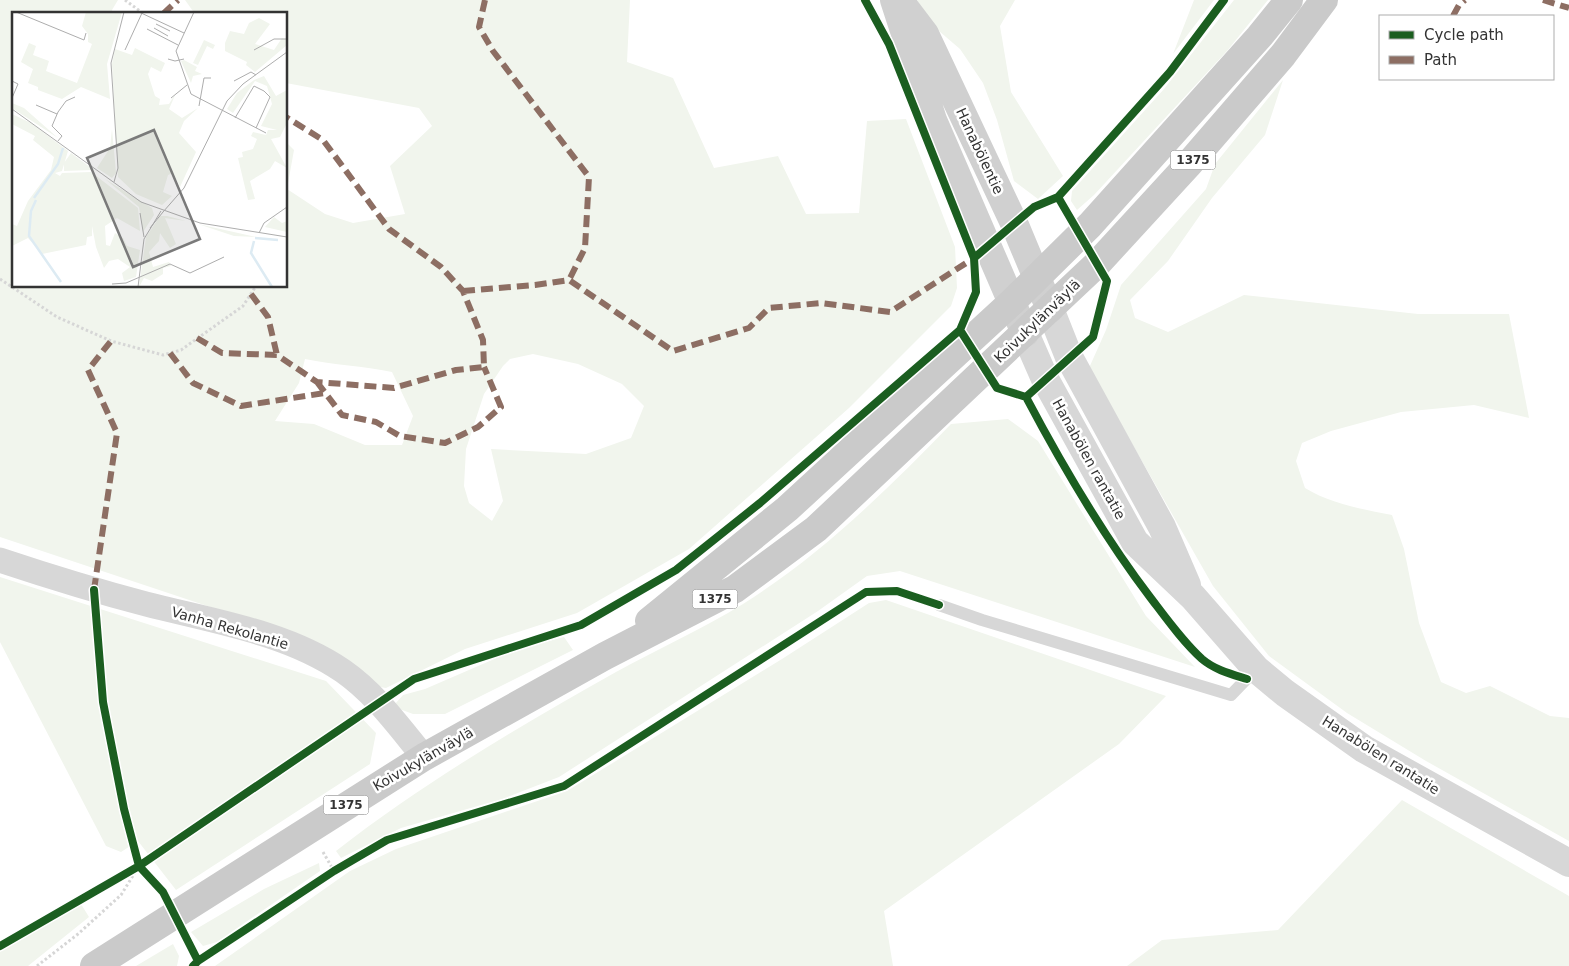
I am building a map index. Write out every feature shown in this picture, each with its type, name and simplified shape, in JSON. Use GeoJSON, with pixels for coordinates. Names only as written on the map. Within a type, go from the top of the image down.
{"type":"FeatureCollection","features":[{"type":"Feature","properties":{"kind":"main road"},"geometry":{"type":"LineString","coordinates":[[894,0],[932,120],[1012,302]]}},
{"type":"Feature","properties":{"kind":"main road","name":"Hanabölentie"},"geometry":{"type":"LineString","coordinates":[[899,0],[925,34],[1014,223],[1050,309]]}},
{"type":"Feature","properties":{"kind":"main road","name":"Koivukylänväylä"},"geometry":{"type":"LineString","coordinates":[[605,656],[787,509],[1012,302],[1090,225],[1260,37],[1289,0]]}},
{"type":"Feature","properties":{"kind":"main road","name":"Koivukylänväylä"},"geometry":{"type":"LineString","coordinates":[[94,966],[424,757],[605,656],[735,589],[816,528],[1098,263],[1188,165],[1283,55],[1324,0]]}},
{"type":"Feature","properties":{"kind":"main road","name":"Hanabölen rantatie"},"geometry":{"type":"LineString","coordinates":[[1012,302],[1025,333]]}},
{"type":"Feature","properties":{"kind":"street","name":"Hanabölen rantatie"},"geometry":{"type":"LineString","coordinates":[[1050,309],[1069,357],[1162,527],[1193,598]]}},
{"type":"Feature","properties":{"kind":"street","name":"Hanabölen rantatie"},"geometry":{"type":"LineString","coordinates":[[1025,333],[1045,379],[1135,542],[1193,598],[1256,669],[1285,693],[1364,749],[1569,863]]}},
{"type":"Feature","properties":{"kind":"street","name":"Vanha Rekolantie"},"geometry":{"type":"LineString","coordinates":[[0,560],[94,590],[272,637],[313,654],[343,672],[381,704],[424,757]]}},
{"type":"Feature","properties":{"kind":"lane"},"geometry":{"type":"LineString","coordinates":[[939,605],[992,623],[1231,695],[1256,669]]}},
{"type":"Feature","properties":{"kind":"path"},"geometry":{"type":"LineString","coordinates":[[125,0],[141,12]]}},
{"type":"Feature","properties":{"kind":"path"},"geometry":{"type":"LineString","coordinates":[[0,279],[12,287]]}},
{"type":"Feature","properties":{"kind":"path"},"geometry":{"type":"LineString","coordinates":[[14,288],[57,317],[112,340],[163,355],[180,350],[243,306],[255,288]]}},
{"type":"Feature","properties":{"kind":"path"},"geometry":{"type":"LineString","coordinates":[[323,852],[334,871]]}},
{"type":"Feature","properties":{"kind":"path"},"geometry":{"type":"LineString","coordinates":[[137,856],[139,866],[145,872]]}},
{"type":"Feature","properties":{"kind":"path"},"geometry":{"type":"LineString","coordinates":[[124,874],[147,860]]}},
{"type":"Feature","properties":{"kind":"path"},"geometry":{"type":"LineString","coordinates":[[37,966],[78,934],[121,895],[139,866]]}},
{"type":"Feature","properties":{"kind":"path"},"geometry":{"type":"LineString","coordinates":[[326,876],[341,866]]}},
{"type":"Feature","properties":{"kind":"shaded area"},"geometry":{"type":"Polygon","coordinates":[[[0,0],[118,0],[112,12],[12,12],[12,288],[288,288],[288,190],[325,214],[353,223],[405,214],[390,166],[432,126],[419,108],[288,83],[288,12],[194,12],[185,0],[630,0],[627,62],[673,78],[714,168],[778,156],[806,214],[859,213],[867,121],[906,119],[955,247],[957,288],[951,306],[849,408],[689,549],[577,613],[465,649],[386,688],[380,687],[312,641],[0,537],[0,0]],[[533,354],[510,359],[484,394],[466,449],[464,486],[469,503],[492,521],[503,501],[491,449],[586,454],[631,438],[644,406],[622,384],[578,364],[533,354]],[[305,359],[299,383],[275,421],[314,424],[365,445],[402,445],[413,416],[392,372],[305,359]]]}},
{"type":"Feature","properties":{"kind":"shaded area"},"geometry":{"type":"Polygon","coordinates":[[[917,0],[1015,0],[1000,26],[1011,92],[1063,176],[1038,199],[1014,181],[997,120],[983,83],[960,49],[932,25],[917,0]]]}},
{"type":"Feature","properties":{"kind":"shaded area"},"geometry":{"type":"Polygon","coordinates":[[[1194,0],[1214,0],[1173,54],[1194,0]]]}},
{"type":"Feature","properties":{"kind":"shaded area"},"geometry":{"type":"Polygon","coordinates":[[[1234,0],[1268,0],[1227,51],[1094,195],[1077,210],[1071,201],[1072,191],[1164,89],[1234,0]]]}},
{"type":"Feature","properties":{"kind":"shaded area"},"geometry":{"type":"Polygon","coordinates":[[[1283,80],[1265,135],[1212,198],[1168,261],[1130,300],[1135,318],[1168,332],[1244,295],[1418,314],[1509,314],[1529,418],[1474,405],[1401,412],[1331,431],[1302,443],[1296,461],[1305,488],[1315,494],[1358,508],[1392,515],[1404,549],[1419,623],[1441,682],[1466,693],[1490,686],[1550,716],[1569,718],[1569,841],[1426,761],[1347,713],[1269,656],[1213,586],[1089,368],[1106,330],[1121,285],[1206,189],[1215,164],[1283,80]]]}},
{"type":"Feature","properties":{"kind":"shaded area"},"geometry":{"type":"Polygon","coordinates":[[[288,144],[294,150],[288,183],[288,144]]]}},
{"type":"Feature","properties":{"kind":"shaded area"},"geometry":{"type":"Polygon","coordinates":[[[1008,419],[1038,441],[1146,616],[1195,667],[900,571],[867,576],[818,611],[559,777],[502,799],[401,828],[341,858],[336,851],[403,802],[508,734],[616,672],[743,604],[772,585],[826,543],[878,497],[951,424],[1008,419]]]}},
{"type":"Feature","properties":{"kind":"shaded area"},"geometry":{"type":"Polygon","coordinates":[[[0,577],[326,681],[376,733],[370,764],[176,890],[138,841],[121,852],[106,846],[0,642],[0,577]]]}},
{"type":"Feature","properties":{"kind":"shaded area"},"geometry":{"type":"Polygon","coordinates":[[[886,600],[1166,696],[1119,744],[884,911],[893,966],[215,966],[350,871],[396,849],[567,791],[782,659],[869,603],[886,600]]]}},
{"type":"Feature","properties":{"kind":"shaded area"},"geometry":{"type":"Polygon","coordinates":[[[564,637],[573,650],[445,714],[413,714],[397,708],[395,704],[403,695],[425,689],[515,650],[564,637]]]}},
{"type":"Feature","properties":{"kind":"shaded area"},"geometry":{"type":"Polygon","coordinates":[[[1402,800],[1569,896],[1569,966],[1127,966],[1162,940],[1278,930],[1402,800]]]}},
{"type":"Feature","properties":{"kind":"shaded area"},"geometry":{"type":"Polygon","coordinates":[[[319,863],[320,871],[217,942],[203,946],[191,932],[264,889],[319,863]]]}},
{"type":"Feature","properties":{"kind":"shaded area"},"geometry":{"type":"Polygon","coordinates":[[[81,904],[89,917],[28,966],[0,966],[0,952],[81,904]]]}},
{"type":"Feature","properties":{"kind":"shaded area"},"geometry":{"type":"Polygon","coordinates":[[[173,944],[179,956],[177,966],[136,966],[173,944]]]}},
{"type":"Feature","properties":{"kind":"marked path"},"geometry":{"type":"LineString","coordinates":[[165,12],[178,0]]}},
{"type":"Feature","properties":{"kind":"marked path"},"geometry":{"type":"LineString","coordinates":[[485,0],[479,27],[493,51],[589,177],[585,248],[569,280]]}},
{"type":"Feature","properties":{"kind":"marked path"},"geometry":{"type":"LineString","coordinates":[[1454,15],[1459,5],[1465,0]]}},
{"type":"Feature","properties":{"kind":"marked path"},"geometry":{"type":"LineString","coordinates":[[1543,0],[1569,8]]}},
{"type":"Feature","properties":{"kind":"marked path"},"geometry":{"type":"LineString","coordinates":[[197,338],[222,353],[277,355],[317,382],[394,388],[456,370],[484,367],[483,340],[463,291],[441,267],[389,229],[323,140],[288,118]]}},
{"type":"Feature","properties":{"kind":"marked path"},"geometry":{"type":"LineString","coordinates":[[463,291],[569,280],[673,351],[749,328],[769,308],[821,303],[890,312],[974,258]]}},
{"type":"Feature","properties":{"kind":"marked path"},"geometry":{"type":"LineString","coordinates":[[251,294],[268,317],[277,355]]}},
{"type":"Feature","properties":{"kind":"marked path"},"geometry":{"type":"LineString","coordinates":[[94,590],[117,433],[88,370],[111,341]]}},
{"type":"Feature","properties":{"kind":"marked path"},"geometry":{"type":"LineString","coordinates":[[170,353],[193,383],[241,406],[325,393]]}},
{"type":"Feature","properties":{"kind":"marked path"},"geometry":{"type":"LineString","coordinates":[[317,382],[342,415],[376,422],[400,436],[445,443],[478,427],[501,407],[484,367]]}},
{"type":"Feature","properties":{"kind":"cycle path"},"geometry":{"type":"LineString","coordinates":[[0,946],[139,866],[414,679],[581,625],[676,570],[760,503],[960,330],[976,292],[974,258],[889,44],[865,0]]}},
{"type":"Feature","properties":{"kind":"cycle path"},"geometry":{"type":"LineString","coordinates":[[974,258],[1034,207],[1058,197],[1170,72],[1224,0]]}},
{"type":"Feature","properties":{"kind":"cycle path"},"geometry":{"type":"LineString","coordinates":[[1026,397],[1093,337],[1107,281],[1058,197]]}},
{"type":"Feature","properties":{"kind":"cycle path"},"geometry":{"type":"LineString","coordinates":[[960,330],[997,388],[1026,397],[1054,449],[1099,524],[1132,573],[1175,630],[1207,663],[1247,679]]}},
{"type":"Feature","properties":{"kind":"cycle path"},"geometry":{"type":"LineString","coordinates":[[94,590],[103,702],[124,809],[139,866],[163,892],[198,961]]}},
{"type":"Feature","properties":{"kind":"cycle path"},"geometry":{"type":"LineString","coordinates":[[193,966],[334,871],[387,840],[564,786],[866,592],[897,591],[939,605]]}}]}
